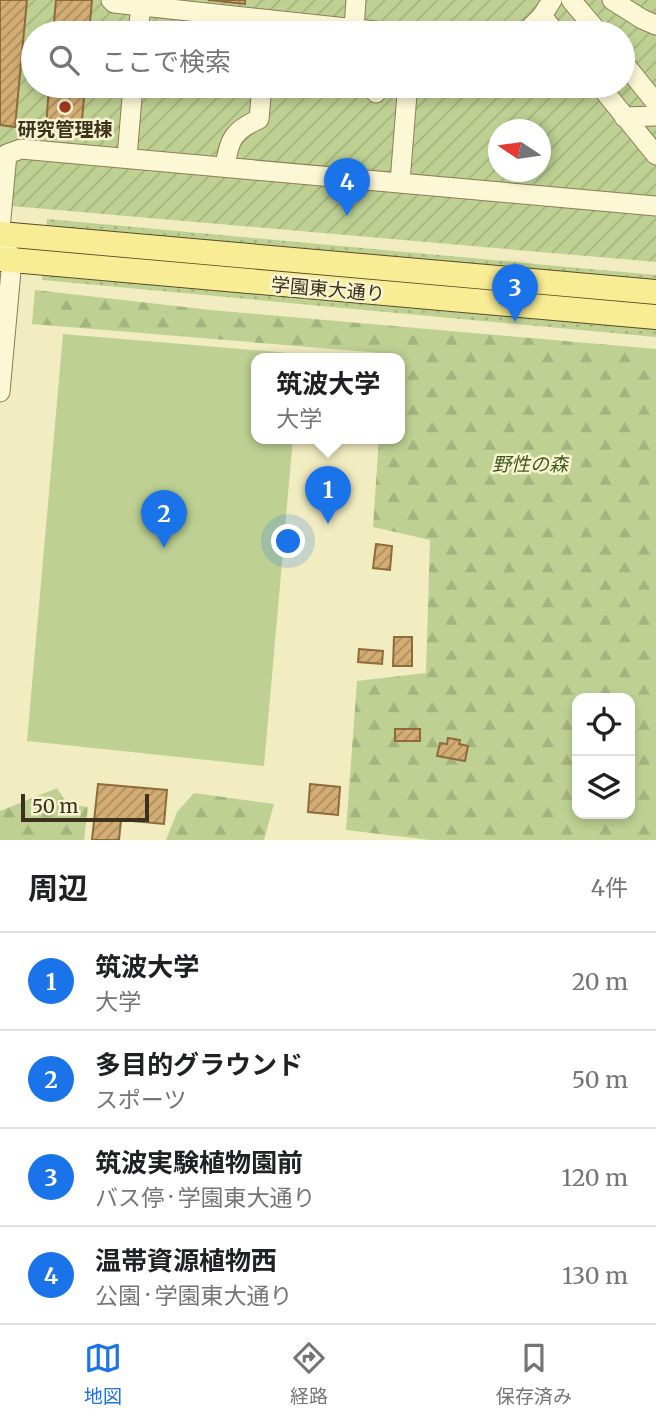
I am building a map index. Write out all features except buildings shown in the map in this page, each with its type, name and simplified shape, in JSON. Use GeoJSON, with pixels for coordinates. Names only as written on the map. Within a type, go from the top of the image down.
{"type":"FeatureCollection","features":[{"type":"Feature","properties":{"kind":"main road","name":"学園東大通り"},"geometry":{"type":"LineString","coordinates":[[0,233],[656,292]]}},
{"type":"Feature","properties":{"kind":"main road","name":"学園東大通り"},"geometry":{"type":"LineString","coordinates":[[6,259],[656,317]]}},
{"type":"Feature","properties":{"kind":"street"},"geometry":{"type":"LineString","coordinates":[[111,0],[114,3],[296,21]]}},
{"type":"Feature","properties":{"kind":"street"},"geometry":{"type":"LineString","coordinates":[[354,21],[356,0]]}},
{"type":"Feature","properties":{"kind":"street"},"geometry":{"type":"LineString","coordinates":[[612,0],[656,25]]}},
{"type":"Feature","properties":{"kind":"street"},"geometry":{"type":"LineString","coordinates":[[574,1],[589,21]]}},
{"type":"Feature","properties":{"kind":"street"},"geometry":{"type":"LineString","coordinates":[[139,21],[141,6]]}},
{"type":"Feature","properties":{"kind":"street"},"geometry":{"type":"LineString","coordinates":[[635,79],[656,103]]}},
{"type":"Feature","properties":{"kind":"street"},"geometry":{"type":"LineString","coordinates":[[127,157],[133,98]]}},
{"type":"Feature","properties":{"kind":"street"},"geometry":{"type":"LineString","coordinates":[[225,167],[229,144],[243,126],[259,119],[261,98]]}},
{"type":"Feature","properties":{"kind":"street"},"geometry":{"type":"LineString","coordinates":[[400,182],[407,98]]}},
{"type":"Feature","properties":{"kind":"street"},"geometry":{"type":"LineString","coordinates":[[609,98],[656,155]]}},
{"type":"Feature","properties":{"kind":"street"},"geometry":{"type":"LineString","coordinates":[[624,117],[656,116]]}},
{"type":"Feature","properties":{"kind":"street"},"geometry":{"type":"LineString","coordinates":[[0,392],[6,259],[0,233],[3,163],[7,154],[21,149],[656,206]]}},
{"type":"Feature","properties":{"kind":"green space"},"geometry":{"type":"Polygon","coordinates":[[[0,0],[656,0],[656,262],[0,205],[0,0]]]}},
{"type":"Feature","properties":{"kind":"green space"},"geometry":{"type":"Polygon","coordinates":[[[47,219],[656,275],[656,282],[46,227],[47,219]]]}},
{"type":"Feature","properties":{"kind":"green space"},"geometry":{"type":"Polygon","coordinates":[[[43,273],[656,328],[656,337],[42,280],[43,273]]]}},
{"type":"Feature","properties":{"kind":"green space","name":"野性の森"},"geometry":{"type":"Polygon","coordinates":[[[35,290],[211,310],[656,349],[656,840],[430,840],[346,830],[357,681],[426,673],[430,540],[373,527],[379,444],[405,444],[405,353],[32,324],[35,290]]]}},
{"type":"Feature","properties":{"kind":"green space"},"geometry":{"type":"Polygon","coordinates":[[[63,334],[288,353],[251,353],[251,444],[292,444],[264,766],[27,741],[63,334]]]}},
{"type":"Feature","properties":{"kind":"green space"},"geometry":{"type":"Polygon","coordinates":[[[57,788],[67,804],[88,807],[84,840],[0,840],[0,811],[57,788]]]}},
{"type":"Feature","properties":{"kind":"green space"},"geometry":{"type":"Polygon","coordinates":[[[194,793],[274,804],[264,840],[166,840],[177,812],[194,793]]]}},
{"type":"Feature","properties":{"kind":"place","name":"研究管理棟"},"geometry":{"type":"Point","coordinates":[65,107]}},
{"type":"Feature","properties":{"kind":"place","name":"温帯資源植物西"},"geometry":{"type":"Point","coordinates":[347,216]}},
{"type":"Feature","properties":{"kind":"place","name":"筑波実験植物園前"},"geometry":{"type":"Point","coordinates":[515,322]}},
{"type":"Feature","properties":{"kind":"place","name":"筑波大学"},"geometry":{"type":"Point","coordinates":[328,524]}},
{"type":"Feature","properties":{"kind":"place","name":"多目的グラウンド"},"geometry":{"type":"Point","coordinates":[164,548]}}]}
